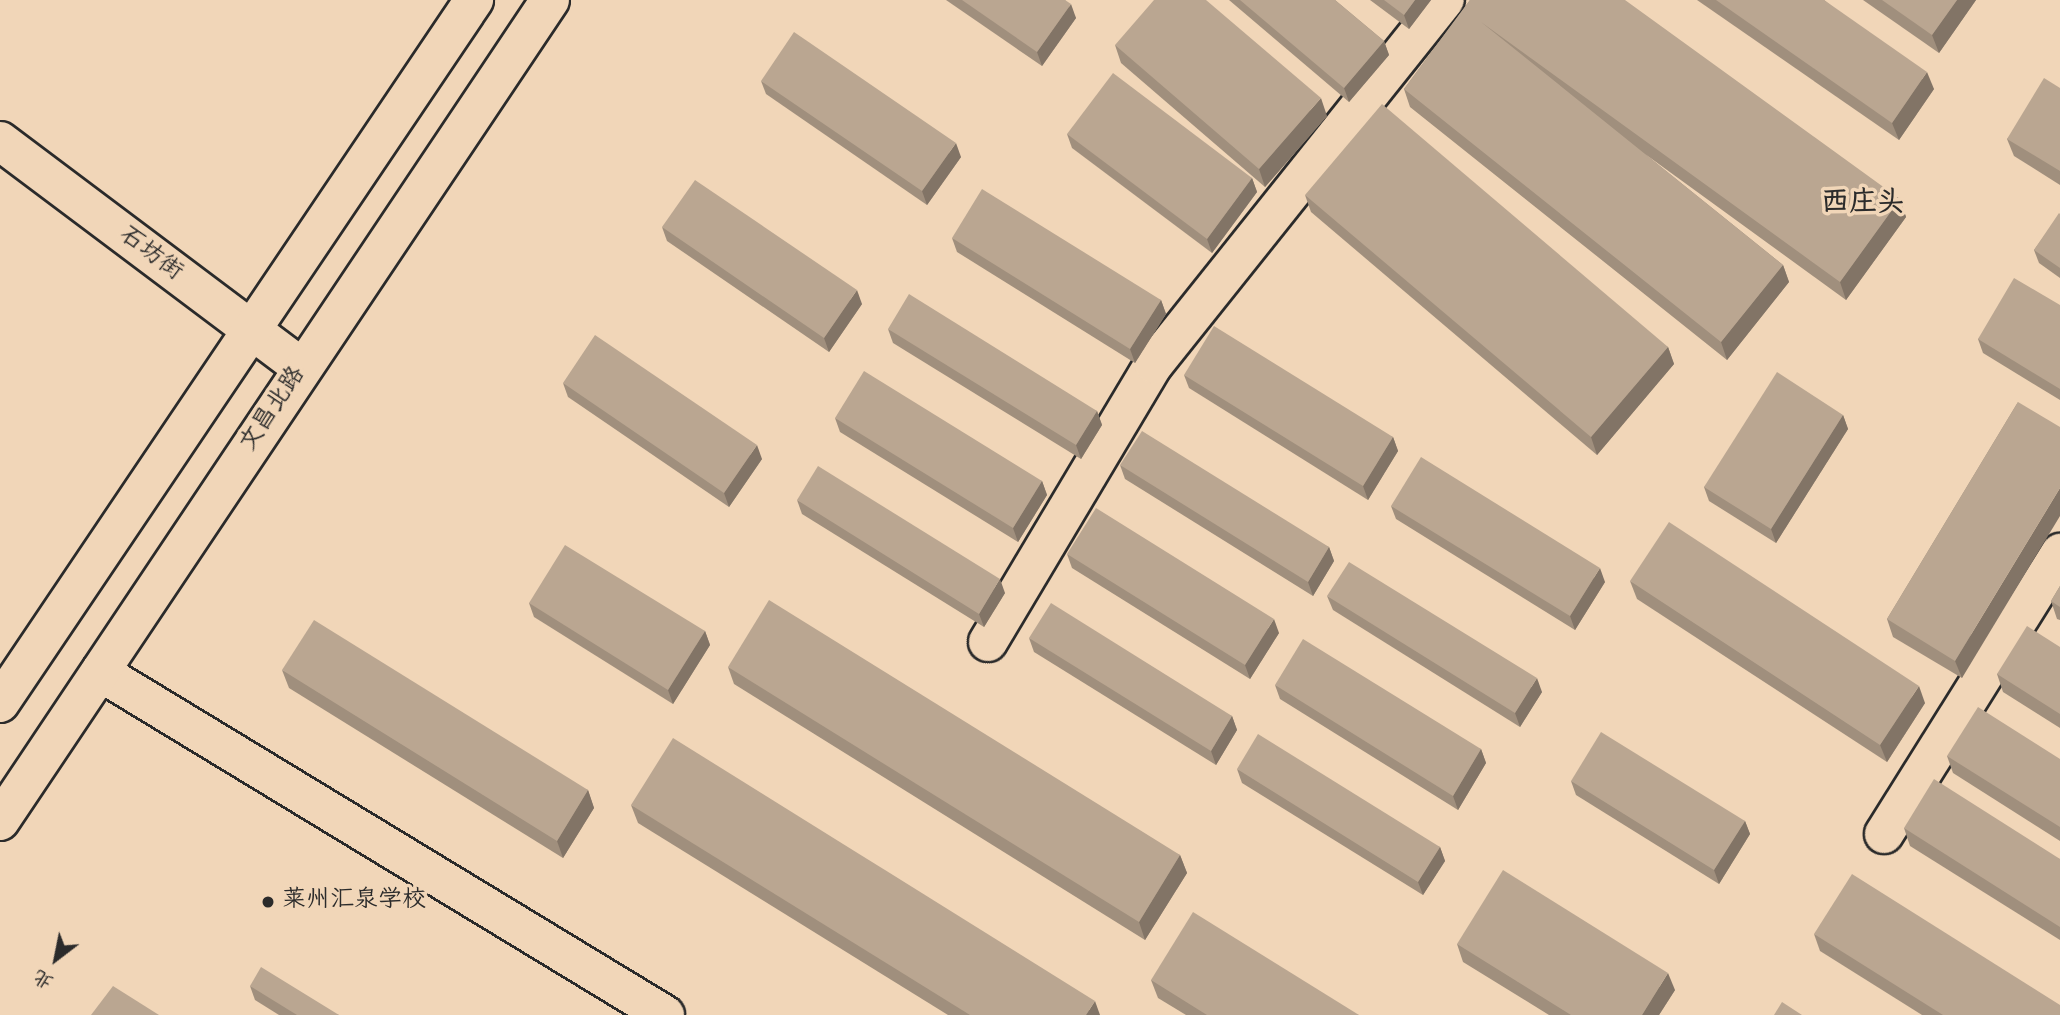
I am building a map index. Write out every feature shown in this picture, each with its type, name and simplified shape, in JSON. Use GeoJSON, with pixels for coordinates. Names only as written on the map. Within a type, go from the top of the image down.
{"type":"FeatureCollection","features":[{"type":"Feature","properties":{"kind":"street"},"geometry":{"type":"LineString","coordinates":[[0,703],[474,0]]}},
{"type":"Feature","properties":{"kind":"street","name":"文昌北路"},"geometry":{"type":"LineString","coordinates":[[0,821],[551,0]]}},
{"type":"Feature","properties":{"kind":"street"},"geometry":{"type":"LineString","coordinates":[[988,642],[1153,364],[1445,0]]}},
{"type":"Feature","properties":{"kind":"street","name":"石坊街"},"geometry":{"type":"LineString","coordinates":[[0,141],[251,333],[302,368]]}},
{"type":"Feature","properties":{"kind":"street"},"geometry":{"type":"LineString","coordinates":[[1884,834],[2060,553]]}},
{"type":"Feature","properties":{"kind":"street"},"geometry":{"type":"LineString","coordinates":[[100,672],[665,1015]]}},
{"type":"Feature","properties":{"kind":"building"},"geometry":{"type":"Polygon","coordinates":[[[962,0],[1065,0],[1071,4],[1037,52],[962,0]]]}},
{"type":"Feature","properties":{"kind":"building"},"geometry":{"type":"Polygon","coordinates":[[[1154,0],[1206,0],[1321,98],[1259,169],[1115,45],[1154,0]]]}},
{"type":"Feature","properties":{"kind":"building"},"geometry":{"type":"Polygon","coordinates":[[[1240,0],[1335,0],[1384,41],[1344,88],[1240,0]]]}},
{"type":"Feature","properties":{"kind":"building"},"geometry":{"type":"Polygon","coordinates":[[[1384,0],[1415,0],[1404,15],[1384,0]]]}},
{"type":"Feature","properties":{"kind":"building"},"geometry":{"type":"Polygon","coordinates":[[[1470,0],[1625,0],[1900,199],[1840,282],[1481,22],[1783,265],[1721,342],[1404,89],[1470,0]]]}},
{"type":"Feature","properties":{"kind":"building"},"geometry":{"type":"Polygon","coordinates":[[[1716,0],[1824,0],[1927,72],[1892,123],[1716,0]]]}},
{"type":"Feature","properties":{"kind":"building"},"geometry":{"type":"Polygon","coordinates":[[[1882,0],[1957,0],[1932,35],[1882,0]]]}},
{"type":"Feature","properties":{"kind":"building"},"geometry":{"type":"Polygon","coordinates":[[[794,32],[956,143],[922,191],[761,81],[794,32]]]}},
{"type":"Feature","properties":{"kind":"building"},"geometry":{"type":"Polygon","coordinates":[[[1113,73],[1252,178],[1207,239],[1067,134],[1113,73]]]}},
{"type":"Feature","properties":{"kind":"building"},"geometry":{"type":"Polygon","coordinates":[[[2044,78],[2060,88],[2060,171],[2007,139],[2044,78]]]}},
{"type":"Feature","properties":{"kind":"building"},"geometry":{"type":"Polygon","coordinates":[[[1382,104],[1668,347],[1591,437],[1305,195],[1382,104]]]}},
{"type":"Feature","properties":{"kind":"building"},"geometry":{"type":"Polygon","coordinates":[[[695,180],[857,290],[824,338],[662,227],[695,180]]]}},
{"type":"Feature","properties":{"kind":"building"},"geometry":{"type":"Polygon","coordinates":[[[982,189],[1161,300],[1130,349],[952,238],[982,189]]]}},
{"type":"Feature","properties":{"kind":"building"},"geometry":{"type":"Polygon","coordinates":[[[2060,214],[2060,268],[2034,250],[2060,214]]]}},
{"type":"Feature","properties":{"kind":"building"},"geometry":{"type":"Polygon","coordinates":[[[2014,278],[2060,305],[2060,389],[1978,339],[2014,278]]]}},
{"type":"Feature","properties":{"kind":"building"},"geometry":{"type":"Polygon","coordinates":[[[909,294],[1097,411],[1076,445],[888,329],[909,294]]]}},
{"type":"Feature","properties":{"kind":"building"},"geometry":{"type":"Polygon","coordinates":[[[1214,326],[1393,437],[1363,486],[1184,375],[1214,326]]]}},
{"type":"Feature","properties":{"kind":"building"},"geometry":{"type":"Polygon","coordinates":[[[595,335],[757,445],[724,493],[563,383],[595,335]]]}},
{"type":"Feature","properties":{"kind":"building"},"geometry":{"type":"Polygon","coordinates":[[[864,371],[1042,481],[1013,528],[835,418],[864,371]]]}},
{"type":"Feature","properties":{"kind":"building"},"geometry":{"type":"Polygon","coordinates":[[[1777,372],[1843,415],[1771,529],[1704,487],[1777,372]]]}},
{"type":"Feature","properties":{"kind":"building"},"geometry":{"type":"Polygon","coordinates":[[[2018,402],[2060,427],[2060,488],[1955,661],[1887,619],[2018,402]]]}},
{"type":"Feature","properties":{"kind":"building"},"geometry":{"type":"Polygon","coordinates":[[[1142,431],[1329,547],[1308,582],[1120,465],[1142,431]]]}},
{"type":"Feature","properties":{"kind":"building"},"geometry":{"type":"Polygon","coordinates":[[[1421,457],[1600,568],[1570,616],[1391,506],[1421,457]]]}},
{"type":"Feature","properties":{"kind":"building"},"geometry":{"type":"Polygon","coordinates":[[[818,466],[1000,579],[979,614],[797,500],[818,466]]]}},
{"type":"Feature","properties":{"kind":"building"},"geometry":{"type":"Polygon","coordinates":[[[1096,508],[1274,619],[1245,665],[1067,554],[1096,508]]]}},
{"type":"Feature","properties":{"kind":"building"},"geometry":{"type":"Polygon","coordinates":[[[1669,522],[1919,686],[1880,745],[1630,581],[1669,522]]]}},
{"type":"Feature","properties":{"kind":"building"},"geometry":{"type":"Polygon","coordinates":[[[565,545],[705,631],[668,690],[529,603],[565,545]]]}},
{"type":"Feature","properties":{"kind":"building"},"geometry":{"type":"Polygon","coordinates":[[[1349,562],[1537,678],[1515,713],[1327,596],[1349,562]]]}},
{"type":"Feature","properties":{"kind":"building"},"geometry":{"type":"Polygon","coordinates":[[[2060,586],[2060,607],[2051,601],[2060,586]]]}},
{"type":"Feature","properties":{"kind":"building"},"geometry":{"type":"Polygon","coordinates":[[[769,600],[1180,855],[1139,922],[728,667],[769,600]]]}},
{"type":"Feature","properties":{"kind":"building"},"geometry":{"type":"Polygon","coordinates":[[[1051,603],[1232,716],[1211,751],[1029,638],[1051,603]]]}},
{"type":"Feature","properties":{"kind":"building"},"geometry":{"type":"Polygon","coordinates":[[[314,620],[588,790],[557,841],[282,670],[314,620]]]}},
{"type":"Feature","properties":{"kind":"building"},"geometry":{"type":"Polygon","coordinates":[[[2027,626],[2060,647],[2060,714],[1997,674],[2027,626]]]}},
{"type":"Feature","properties":{"kind":"building"},"geometry":{"type":"Polygon","coordinates":[[[1303,639],[1481,749],[1453,796],[1275,685],[1303,639]]]}},
{"type":"Feature","properties":{"kind":"building"},"geometry":{"type":"Polygon","coordinates":[[[1978,707],[2060,759],[2060,827],[1947,756],[1978,707]]]}},
{"type":"Feature","properties":{"kind":"building"},"geometry":{"type":"Polygon","coordinates":[[[1601,732],[1745,821],[1714,870],[1571,781],[1601,732]]]}},
{"type":"Feature","properties":{"kind":"building"},"geometry":{"type":"Polygon","coordinates":[[[1258,734],[1440,847],[1418,882],[1237,769],[1258,734]]]}},
{"type":"Feature","properties":{"kind":"building"},"geometry":{"type":"Polygon","coordinates":[[[673,738],[1095,1001],[1086,1015],[970,1015],[631,805],[673,738]]]}},
{"type":"Feature","properties":{"kind":"building"},"geometry":{"type":"Polygon","coordinates":[[[1934,779],[2060,859],[2060,927],[1904,828],[1934,779]]]}},
{"type":"Feature","properties":{"kind":"building"},"geometry":{"type":"Polygon","coordinates":[[[1503,870],[1668,973],[1642,1015],[1571,1015],[1457,944],[1503,870]]]}},
{"type":"Feature","properties":{"kind":"building"},"geometry":{"type":"Polygon","coordinates":[[[1852,874],[2060,1005],[2060,1015],[1943,1015],[1814,934],[1852,874]]]}},
{"type":"Feature","properties":{"kind":"building"},"geometry":{"type":"Polygon","coordinates":[[[1193,912],[1359,1015],[1207,1015],[1151,980],[1193,912]]]}},
{"type":"Feature","properties":{"kind":"building"},"geometry":{"type":"Polygon","coordinates":[[[261,967],[339,1015],[297,1015],[250,986],[261,967]]]}},
{"type":"Feature","properties":{"kind":"building"},"geometry":{"type":"Polygon","coordinates":[[[113,986],[159,1015],[91,1015],[113,986]]]}},
{"type":"Feature","properties":{"kind":"building"},"geometry":{"type":"Polygon","coordinates":[[[1782,1002],[1802,1015],[1774,1015],[1782,1002]]]}},
{"type":"Feature","properties":{"kind":"place","name":"莱州汇泉学校"},"geometry":{"type":"Point","coordinates":[268,902]}},
{"type":"Feature","properties":{"kind":"district","name":"西庄头"},"geometry":{"type":"Point","coordinates":[1863,205]}}]}
